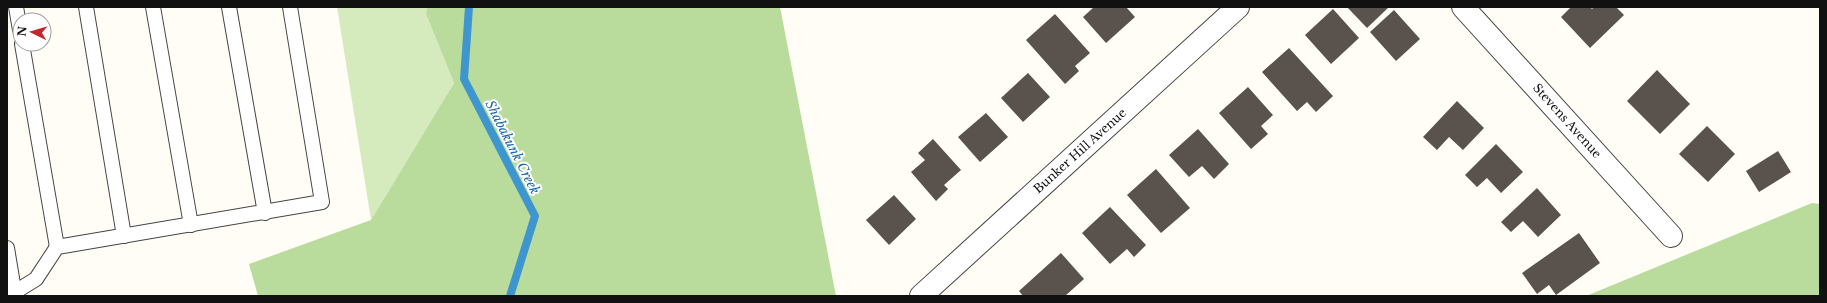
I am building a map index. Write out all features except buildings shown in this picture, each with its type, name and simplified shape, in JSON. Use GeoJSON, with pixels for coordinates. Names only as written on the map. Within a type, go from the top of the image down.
{"type":"FeatureCollection","features":[{"type":"Feature","properties":{"kind":"street","name":"Bunker Hill Avenue"},"geometry":{"type":"LineString","coordinates":[[921,296],[1238,7]]}},
{"type":"Feature","properties":{"kind":"street","name":"Stevens Avenue"},"geometry":{"type":"LineString","coordinates":[[1463,7],[1671,236]]}},
{"type":"Feature","properties":{"kind":"lane"},"geometry":{"type":"LineString","coordinates":[[86,7],[124,236]]}},
{"type":"Feature","properties":{"kind":"lane"},"geometry":{"type":"LineString","coordinates":[[153,7],[191,225]]}},
{"type":"Feature","properties":{"kind":"lane"},"geometry":{"type":"LineString","coordinates":[[229,7],[265,213]]}},
{"type":"Feature","properties":{"kind":"lane"},"geometry":{"type":"LineString","coordinates":[[57,247],[265,213],[322,202],[290,7]]}},
{"type":"Feature","properties":{"kind":"lane"},"geometry":{"type":"LineString","coordinates":[[7,248],[15,294],[36,279],[57,247],[23,52]]}},
{"type":"Feature","properties":{"kind":"green space"},"geometry":{"type":"Polygon","coordinates":[[[337,7],[427,7],[426,14],[454,83],[371,220],[337,7]]]}},
{"type":"Feature","properties":{"kind":"green space"},"geometry":{"type":"Polygon","coordinates":[[[427,7],[780,7],[836,296],[258,296],[249,264],[371,220],[454,83],[426,14],[427,7]]]}},
{"type":"Feature","properties":{"kind":"green space"},"geometry":{"type":"Polygon","coordinates":[[[1812,203],[1820,204],[1820,296],[1586,296],[1812,203]]]}},
{"type":"Feature","properties":{"kind":"waterway","name":"Shabakunk Creek"},"geometry":{"type":"LineString","coordinates":[[469,7],[464,79],[535,216],[510,296]]}}]}
